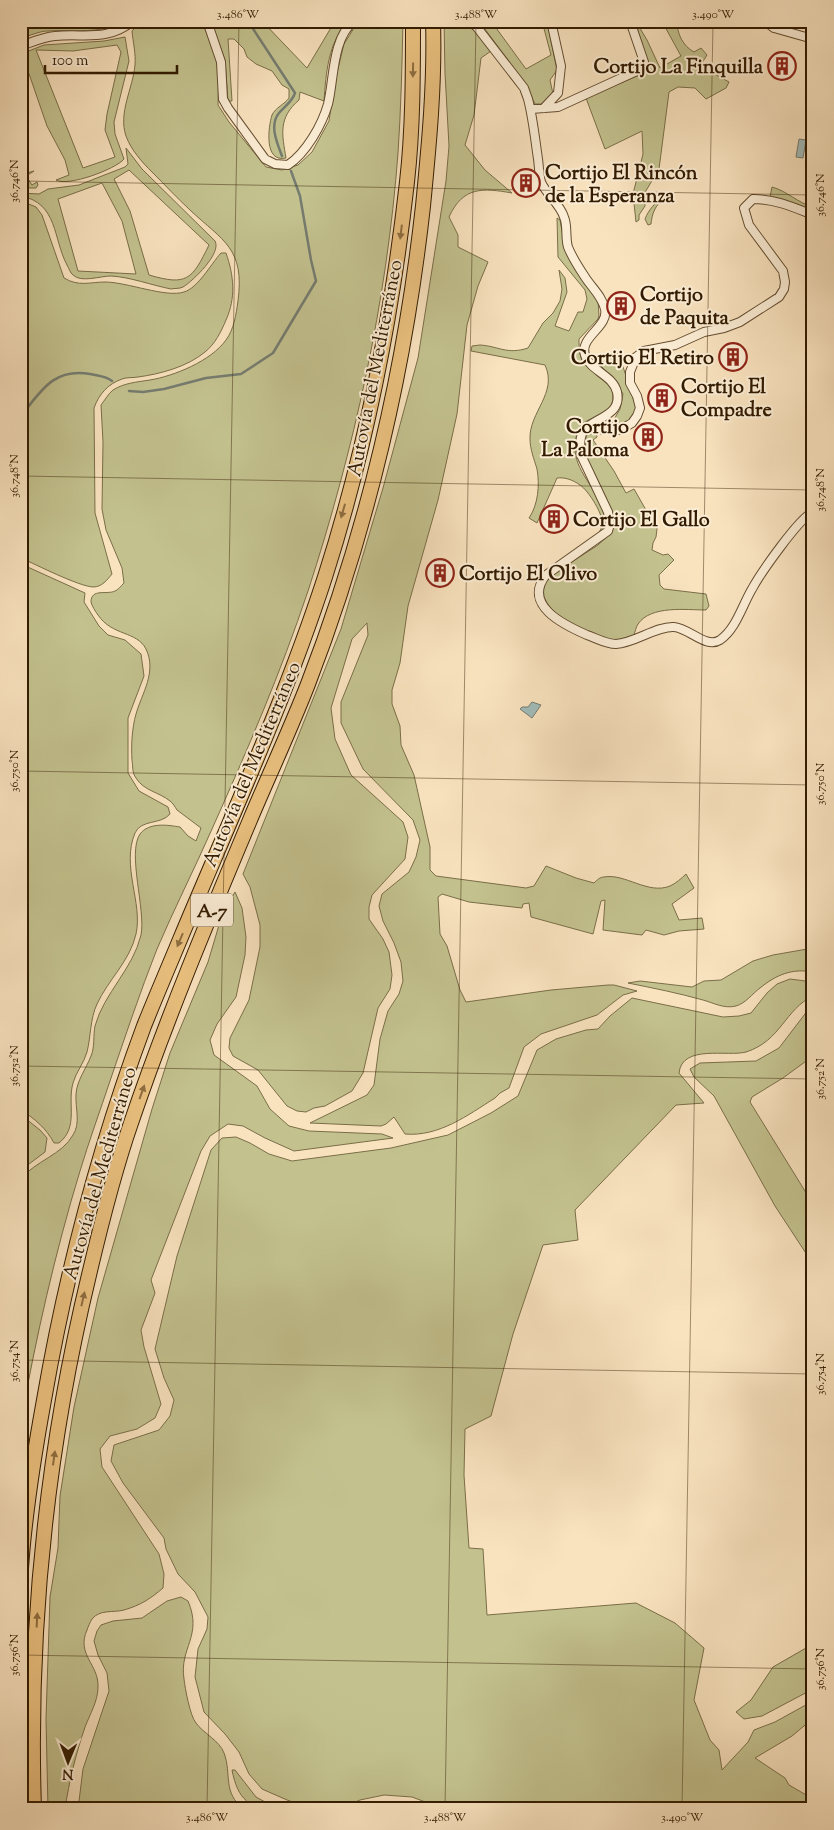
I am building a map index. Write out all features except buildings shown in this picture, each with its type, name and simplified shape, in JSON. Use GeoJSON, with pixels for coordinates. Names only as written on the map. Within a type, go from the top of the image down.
{"type":"FeatureCollection","features":[{"type":"Feature","properties":{"kind":"highway","name":"Autovía del Mediterráneo"},"geometry":{"type":"LineString","coordinates":[[21,1568],[34,1454],[50,1362],[73,1258],[96,1171],[118,1099],[145,1024],[298,652],[325,576],[365,435],[385,337],[407,179],[414,21]]}},
{"type":"Feature","properties":{"kind":"highway","name":"Autovía del Mediterráneo"},"geometry":{"type":"LineString","coordinates":[[34,1809],[34,1694],[38,1601],[46,1511],[59,1421],[77,1325],[102,1219],[130,1126],[192,959],[308,682],[343,582],[370,489],[392,400],[409,311],[418,244],[432,104],[432,21]]}},
{"type":"Feature","properties":{"kind":"street"},"geometry":{"type":"LineString","coordinates":[[21,46],[36,40],[55,36],[105,35],[125,28],[133,21]]}},
{"type":"Feature","properties":{"kind":"street"},"geometry":{"type":"LineString","coordinates":[[207,21],[221,62],[223,99],[228,108],[266,159],[275,164],[288,165],[305,150],[324,115],[328,104],[332,73],[341,39],[348,26],[354,21]]}},
{"type":"Feature","properties":{"kind":"street"},"geometry":{"type":"LineString","coordinates":[[470,21],[476,26],[524,88],[531,109],[541,181],[564,216],[568,246],[584,276],[603,300],[606,312],[602,321],[586,343],[584,350],[586,358],[614,384],[617,392],[617,404],[607,416],[586,429],[581,437],[581,455],[608,512],[610,524],[608,532],[546,575],[540,582],[539,598],[549,612],[574,629],[606,642],[615,644],[630,641],[672,627],[682,629],[709,643],[718,642],[731,629],[752,588],[768,564],[802,520],[813,512]]}},
{"type":"Feature","properties":{"kind":"street"},"geometry":{"type":"LineString","coordinates":[[544,108],[558,92],[560,66],[551,21]]}},
{"type":"Feature","properties":{"kind":"street"},"geometry":{"type":"LineString","coordinates":[[531,109],[558,106],[641,69],[644,66],[644,62],[630,21]]}},
{"type":"Feature","properties":{"kind":"street"},"geometry":{"type":"LineString","coordinates":[[765,21],[774,28],[813,39]]}},
{"type":"Feature","properties":{"kind":"street"},"geometry":{"type":"LineString","coordinates":[[586,429],[620,430],[632,423],[638,416],[640,408],[637,396],[630,383],[630,372],[636,357],[644,351],[675,345],[704,332],[740,322],[779,297],[784,290],[783,271],[749,225],[744,208],[753,200],[765,199],[784,203],[813,215]]}},
{"type":"Feature","properties":{"kind":"shaded area"},"geometry":{"type":"Polygon","coordinates":[[[21,21],[123,21],[96,30],[45,31],[21,38],[21,21]]]}},
{"type":"Feature","properties":{"kind":"shaded area"},"geometry":{"type":"Polygon","coordinates":[[[141,21],[202,21],[219,66],[218,105],[229,122],[266,167],[282,170],[298,165],[312,152],[329,121],[335,81],[344,44],[354,28],[391,23],[392,21],[403,21],[398,153],[393,209],[377,319],[354,429],[325,538],[298,621],[251,741],[157,949],[127,1031],[83,1160],[62,1233],[33,1358],[21,1421],[21,1179],[33,1167],[62,1148],[73,1135],[77,1126],[77,1089],[92,1053],[95,1026],[99,1014],[132,959],[141,935],[142,924],[135,854],[140,834],[153,826],[180,827],[188,836],[196,841],[201,828],[177,810],[166,798],[143,786],[135,776],[132,755],[133,731],[136,714],[149,674],[149,658],[142,643],[110,627],[96,612],[91,602],[96,593],[115,591],[124,583],[122,568],[106,530],[102,509],[103,442],[101,405],[110,393],[117,388],[131,383],[170,375],[211,355],[229,336],[238,301],[238,269],[235,257],[229,247],[222,238],[185,205],[144,164],[126,136],[124,127],[125,109],[135,65],[132,31],[141,21]]]}},
{"type":"Feature","properties":{"kind":"shaded area"},"geometry":{"type":"Polygon","coordinates":[[[211,21],[262,21],[307,68],[335,21],[348,21],[336,39],[329,59],[324,101],[300,92],[299,100],[288,113],[283,127],[286,158],[279,158],[271,150],[269,128],[275,110],[289,98],[289,89],[282,85],[272,71],[256,64],[247,57],[244,49],[234,39],[228,39],[232,101],[228,101],[225,60],[211,21]]]}},
{"type":"Feature","properties":{"kind":"shaded area"},"geometry":{"type":"Polygon","coordinates":[[[444,21],[455,21],[455,23],[472,29],[491,51],[481,58],[474,115],[465,145],[485,170],[512,193],[483,190],[467,194],[461,199],[449,217],[458,235],[458,247],[488,262],[478,286],[467,325],[457,414],[438,500],[408,606],[400,663],[392,690],[392,704],[400,726],[401,745],[414,775],[430,847],[430,870],[436,876],[526,888],[534,886],[546,866],[594,883],[601,878],[612,877],[653,888],[670,886],[686,874],[694,888],[672,904],[679,920],[702,918],[704,929],[679,931],[664,935],[646,930],[642,935],[603,930],[605,900],[601,901],[593,934],[531,917],[529,903],[523,904],[522,908],[469,902],[442,894],[438,897],[440,934],[447,946],[460,990],[466,1002],[551,990],[608,985],[637,991],[623,995],[597,1015],[541,1034],[524,1047],[509,1088],[453,1124],[430,1132],[405,1134],[394,1117],[381,1126],[310,1123],[367,1095],[374,1085],[380,1039],[388,1011],[399,994],[403,981],[401,962],[383,921],[379,906],[382,894],[409,872],[416,857],[420,840],[413,820],[363,769],[341,723],[341,702],[368,635],[367,623],[352,639],[331,708],[335,739],[351,775],[403,822],[408,837],[405,859],[372,895],[369,907],[369,919],[383,939],[389,952],[392,975],[390,989],[378,1008],[363,1073],[352,1091],[325,1106],[306,1112],[297,1111],[287,1106],[258,1070],[233,1056],[229,1048],[230,1038],[249,1000],[260,947],[260,925],[250,887],[243,874],[341,629],[383,488],[418,358],[446,181],[449,146],[444,21]]]}},
{"type":"Feature","properties":{"kind":"shaded area"},"geometry":{"type":"Polygon","coordinates":[[[479,21],[491,21],[526,69],[551,55],[542,21],[547,21],[557,70],[550,80],[553,94],[541,104],[535,104],[525,83],[479,21]]]}},
{"type":"Feature","properties":{"kind":"shaded area"},"geometry":{"type":"Polygon","coordinates":[[[635,21],[638,21],[638,25],[660,68],[681,56],[664,25],[659,21],[677,21],[679,35],[684,43],[694,52],[701,48],[707,55],[700,66],[729,82],[726,88],[706,99],[695,88],[678,87],[669,92],[659,169],[644,194],[645,206],[639,215],[639,220],[636,222],[633,194],[643,154],[642,131],[605,149],[586,98],[642,74],[649,67],[635,21]]]}},
{"type":"Feature","properties":{"kind":"shaded area"},"geometry":{"type":"Polygon","coordinates":[[[125,37],[129,61],[114,122],[115,134],[124,159],[102,172],[81,179],[62,182],[56,180],[69,175],[65,160],[47,126],[27,68],[21,70],[21,54],[44,45],[104,41],[125,37]],[[117,45],[73,51],[36,50],[83,168],[115,157],[105,130],[121,52],[117,45]]]}},
{"type":"Feature","properties":{"kind":"shaded area"},"geometry":{"type":"Polygon","coordinates":[[[126,148],[142,169],[215,241],[216,246],[211,259],[183,287],[171,289],[133,279],[111,276],[86,279],[76,277],[71,273],[67,265],[53,223],[48,214],[42,206],[33,200],[21,196],[21,193],[39,194],[48,189],[79,185],[125,167],[128,164],[126,148]],[[129,170],[114,179],[130,211],[149,275],[172,280],[180,280],[187,277],[198,266],[209,245],[129,170]],[[102,183],[58,199],[78,271],[136,274],[122,221],[102,183]]]}},
{"type":"Feature","properties":{"kind":"shaded area"},"geometry":{"type":"Polygon","coordinates":[[[21,167],[27,173],[34,171],[26,176],[32,185],[37,182],[36,188],[21,188],[21,167]]]}},
{"type":"Feature","properties":{"kind":"shaded area"},"geometry":{"type":"Polygon","coordinates":[[[772,187],[813,207],[813,212],[770,197],[772,187]]]}},
{"type":"Feature","properties":{"kind":"shaded area"},"geometry":{"type":"Polygon","coordinates":[[[664,196],[664,199],[654,210],[651,224],[648,225],[645,219],[648,212],[664,196]]]}},
{"type":"Feature","properties":{"kind":"shaded area"},"geometry":{"type":"Polygon","coordinates":[[[21,201],[36,207],[42,215],[64,278],[69,281],[80,283],[114,283],[176,293],[184,292],[194,286],[221,253],[226,253],[231,270],[233,295],[229,312],[220,333],[209,349],[190,362],[173,369],[117,381],[101,394],[96,403],[94,408],[95,513],[112,574],[104,583],[96,587],[86,586],[57,575],[21,558],[21,201]]]}},
{"type":"Feature","properties":{"kind":"shaded area"},"geometry":{"type":"Polygon","coordinates":[[[557,218],[560,220],[565,247],[577,271],[598,301],[598,319],[579,339],[581,357],[586,366],[609,385],[613,395],[610,408],[606,412],[581,425],[575,442],[578,464],[604,512],[603,529],[596,537],[602,526],[601,516],[583,488],[569,479],[557,478],[537,523],[529,518],[536,501],[538,488],[537,469],[530,443],[531,429],[548,385],[545,365],[471,351],[472,346],[479,345],[514,351],[528,348],[543,323],[553,313],[560,301],[562,289],[559,270],[565,278],[567,292],[555,326],[569,331],[578,312],[583,312],[587,299],[585,290],[558,257],[557,218]]]}},
{"type":"Feature","properties":{"kind":"shaded area"},"geometry":{"type":"Polygon","coordinates":[[[620,352],[636,410],[631,420],[616,427],[612,423],[620,409],[623,394],[614,379],[599,364],[620,352]]]}},
{"type":"Feature","properties":{"kind":"shaded area"},"geometry":{"type":"Polygon","coordinates":[[[596,431],[597,437],[593,440],[626,493],[634,489],[646,510],[656,519],[656,537],[652,550],[663,555],[668,554],[674,560],[659,575],[660,585],[664,589],[706,594],[709,606],[706,610],[679,609],[660,611],[644,618],[638,624],[634,635],[614,640],[593,635],[574,626],[556,613],[545,599],[543,594],[544,584],[556,572],[598,545],[611,533],[614,522],[611,509],[585,456],[586,436],[596,431]]]}},
{"type":"Feature","properties":{"kind":"shaded area"},"geometry":{"type":"Polygon","coordinates":[[[21,564],[85,593],[84,602],[99,626],[108,635],[125,640],[141,654],[144,676],[128,718],[128,773],[139,791],[168,807],[170,814],[162,820],[142,826],[135,833],[130,858],[137,910],[136,934],[124,962],[97,1004],[87,1052],[71,1091],[71,1123],[65,1137],[59,1143],[54,1143],[40,1124],[21,1110],[21,564]]]}},
{"type":"Feature","properties":{"kind":"shaded area"},"geometry":{"type":"Polygon","coordinates":[[[235,892],[242,908],[246,937],[245,955],[236,997],[217,1024],[210,1040],[214,1055],[257,1086],[270,1109],[289,1126],[309,1131],[382,1134],[393,1138],[294,1151],[243,1126],[228,1124],[210,1136],[201,1151],[151,1280],[155,1293],[141,1330],[144,1347],[161,1404],[155,1418],[137,1429],[110,1436],[100,1449],[102,1467],[159,1554],[164,1574],[163,1588],[140,1604],[120,1611],[99,1614],[92,1619],[84,1639],[84,1646],[97,1679],[97,1697],[79,1747],[65,1809],[48,1809],[46,1719],[50,1597],[58,1548],[60,1496],[74,1407],[98,1298],[152,1109],[170,1053],[208,962],[222,915],[235,892]]]}},
{"type":"Feature","properties":{"kind":"shaded area"},"geometry":{"type":"Polygon","coordinates":[[[813,948],[813,972],[798,971],[778,976],[766,983],[743,1003],[732,1007],[628,983],[640,981],[692,987],[704,981],[721,980],[753,961],[773,955],[813,948]]]}},
{"type":"Feature","properties":{"kind":"shaded area"},"geometry":{"type":"Polygon","coordinates":[[[790,979],[813,982],[813,996],[796,1009],[775,1033],[758,1047],[746,1052],[697,1055],[688,1058],[682,1064],[679,1073],[704,1103],[676,1105],[575,1210],[578,1240],[543,1245],[513,1334],[491,1416],[465,1429],[464,1475],[469,1548],[483,1549],[487,1615],[636,1603],[675,1623],[704,1648],[694,1700],[710,1740],[719,1750],[722,1770],[748,1742],[754,1730],[775,1722],[813,1701],[813,1722],[810,1721],[792,1736],[755,1758],[785,1778],[789,1785],[813,1799],[813,1809],[444,1809],[412,1797],[384,1795],[360,1800],[340,1809],[314,1809],[262,1789],[249,1774],[239,1752],[204,1712],[195,1677],[198,1649],[207,1629],[208,1617],[195,1592],[178,1574],[166,1549],[164,1538],[123,1483],[111,1461],[114,1445],[159,1430],[170,1416],[174,1400],[164,1378],[155,1349],[177,1256],[211,1150],[222,1138],[236,1137],[269,1154],[292,1161],[391,1148],[448,1135],[491,1113],[518,1096],[537,1050],[556,1039],[586,1030],[598,1029],[610,1016],[632,998],[723,1017],[739,1016],[751,1013],[777,984],[790,979]]]}},
{"type":"Feature","properties":{"kind":"shaded area"},"geometry":{"type":"Polygon","coordinates":[[[813,1007],[813,1056],[783,1078],[752,1097],[750,1102],[813,1204],[813,1264],[775,1206],[714,1096],[694,1077],[690,1069],[700,1063],[756,1061],[779,1048],[808,1010],[813,1007]]]}},
{"type":"Feature","properties":{"kind":"shaded area"},"geometry":{"type":"Polygon","coordinates":[[[21,1115],[47,1138],[45,1152],[21,1170],[21,1115]]]}},
{"type":"Feature","properties":{"kind":"shaded area"},"geometry":{"type":"Polygon","coordinates":[[[181,1597],[188,1601],[193,1624],[183,1668],[190,1708],[196,1723],[222,1749],[226,1761],[230,1790],[237,1803],[244,1809],[78,1809],[83,1769],[109,1691],[107,1673],[98,1655],[94,1641],[97,1631],[101,1625],[113,1621],[142,1618],[167,1601],[181,1597]]]}},
{"type":"Feature","properties":{"kind":"shaded area"},"geometry":{"type":"Polygon","coordinates":[[[813,1644],[813,1689],[762,1716],[744,1719],[736,1712],[751,1700],[773,1667],[813,1644]]]}},
{"type":"Feature","properties":{"kind":"shaded area"},"geometry":{"type":"Polygon","coordinates":[[[232,1770],[235,1770],[256,1797],[278,1809],[259,1807],[246,1801],[238,1789],[232,1770]]]}},
{"type":"Feature","properties":{"kind":"shaded area"},"geometry":{"type":"Polygon","coordinates":[[[388,1805],[411,1809],[367,1809],[388,1805]]]}},
{"type":"Feature","properties":{"kind":"water"},"geometry":{"type":"Polygon","coordinates":[[[799,139],[806,140],[803,158],[796,157],[799,139]]]}},
{"type":"Feature","properties":{"kind":"water"},"geometry":{"type":"Polygon","coordinates":[[[532,702],[541,705],[532,718],[520,709],[528,707],[532,702]]]}},
{"type":"Feature","properties":{"kind":"waterway"},"geometry":{"type":"LineString","coordinates":[[248,21],[295,93],[276,118],[274,128],[282,156]]}},
{"type":"Feature","properties":{"kind":"waterway"},"geometry":{"type":"LineString","coordinates":[[129,391],[143,392],[164,389],[206,378],[241,374],[273,353],[316,281],[300,196],[291,171]]}},
{"type":"Feature","properties":{"kind":"waterway"},"geometry":{"type":"LineString","coordinates":[[21,416],[42,390],[57,378],[77,373],[102,376],[112,381]]}},
{"type":"Feature","properties":{"kind":"place","name":"Cortijo La Finquilla"},"geometry":{"type":"Point","coordinates":[782,66]}},
{"type":"Feature","properties":{"kind":"place","name":"Cortijo El Rincón de la Esperanza"},"geometry":{"type":"Point","coordinates":[526,183]}},
{"type":"Feature","properties":{"kind":"place","name":"Cortijo de Paquita"},"geometry":{"type":"Point","coordinates":[621,306]}},
{"type":"Feature","properties":{"kind":"place","name":"Cortijo El Retiro"},"geometry":{"type":"Point","coordinates":[733,357]}},
{"type":"Feature","properties":{"kind":"place","name":"Cortijo El Compadre"},"geometry":{"type":"Point","coordinates":[662,398]}},
{"type":"Feature","properties":{"kind":"place","name":"Cortijo La Paloma"},"geometry":{"type":"Point","coordinates":[648,437]}},
{"type":"Feature","properties":{"kind":"place","name":"Cortijo El Gallo"},"geometry":{"type":"Point","coordinates":[554,519]}},
{"type":"Feature","properties":{"kind":"place","name":"Cortijo El Olivo"},"geometry":{"type":"Point","coordinates":[440,573]}}]}
